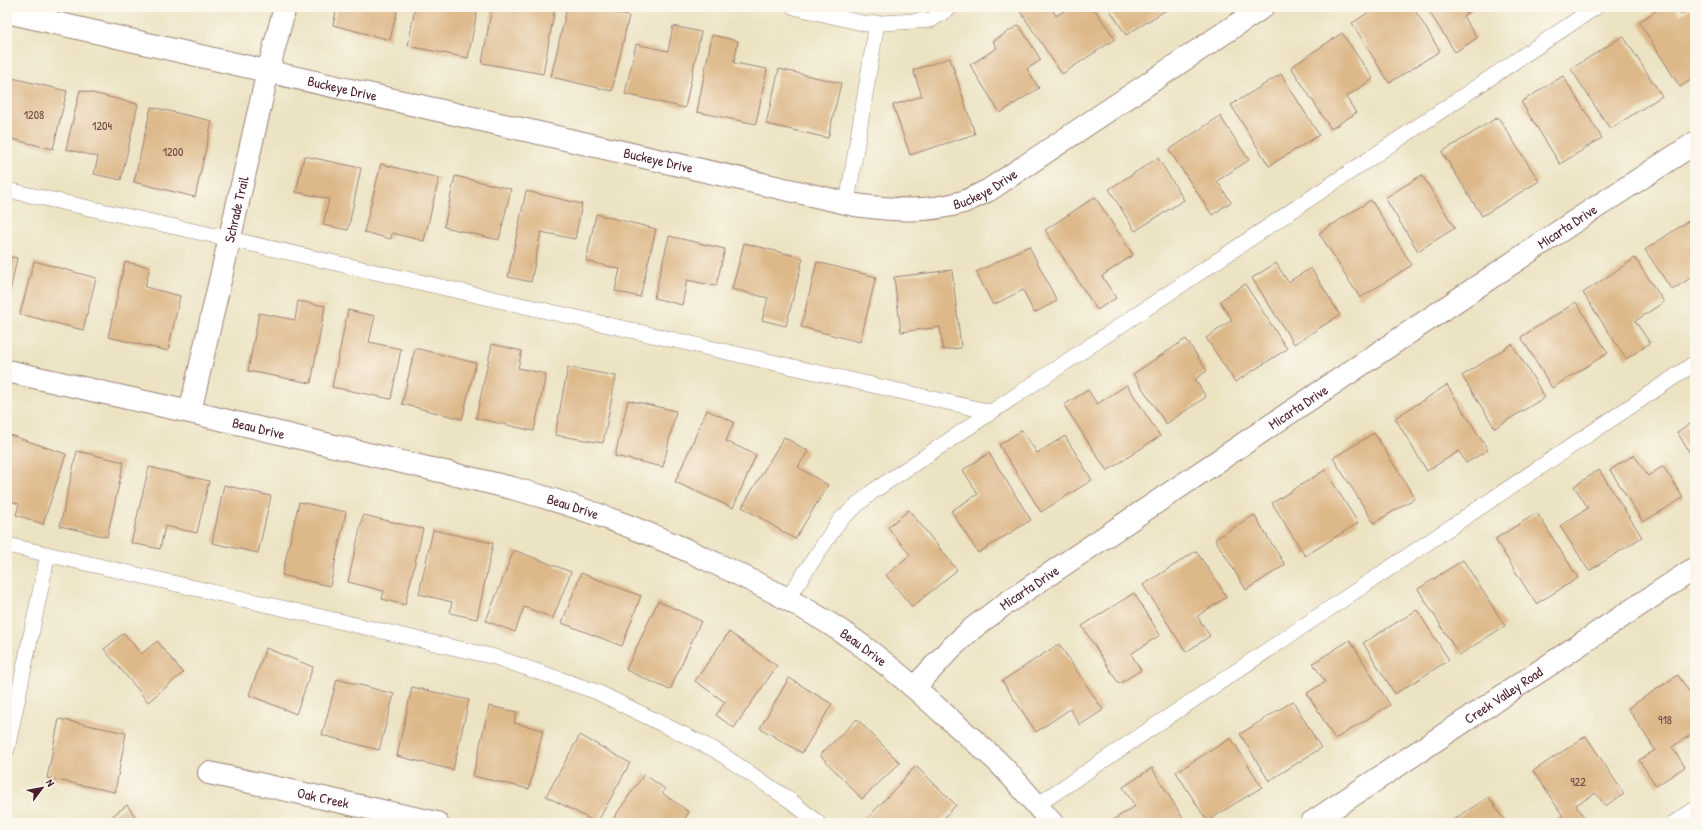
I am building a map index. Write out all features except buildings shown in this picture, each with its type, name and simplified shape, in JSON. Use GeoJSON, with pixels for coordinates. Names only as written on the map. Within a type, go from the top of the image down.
{"type":"FeatureCollection","features":[{"type":"Feature","properties":{"kind":"street","name":"Schrade Trail"},"geometry":{"type":"LineString","coordinates":[[190,412],[268,71],[285,7]]}},
{"type":"Feature","properties":{"kind":"street","name":"Buckeye Drive"},"geometry":{"type":"LineString","coordinates":[[7,12],[847,203],[888,209],[920,210],[940,208],[964,201],[989,190],[1263,7]]}},
{"type":"Feature","properties":{"kind":"street","name":"Micarta Drive"},"geometry":{"type":"LineString","coordinates":[[915,687],[950,649],[1005,604],[1566,227],[1695,143]]}},
{"type":"Feature","properties":{"kind":"street","name":"Beau Drive"},"geometry":{"type":"LineString","coordinates":[[7,371],[190,412],[512,488],[557,500],[638,530],[696,554],[760,584],[787,599],[844,633],[880,658],[915,687],[996,761],[1052,823]]}},
{"type":"Feature","properties":{"kind":"street","name":"Creek Valley Road"},"geometry":{"type":"LineString","coordinates":[[1311,823],[1695,568]]}},
{"type":"Feature","properties":{"kind":"street","name":"Oak Creek"},"geometry":{"type":"LineString","coordinates":[[209,773],[437,823]]}},
{"type":"Feature","properties":{"kind":"lane"},"geometry":{"type":"LineString","coordinates":[[794,7],[866,24],[931,20],[951,7]]}},
{"type":"Feature","properties":{"kind":"lane"},"geometry":{"type":"LineString","coordinates":[[787,599],[840,520],[872,492],[1596,7]]}},
{"type":"Feature","properties":{"kind":"lane"},"geometry":{"type":"LineString","coordinates":[[847,203],[877,23]]}},
{"type":"Feature","properties":{"kind":"lane"},"geometry":{"type":"LineString","coordinates":[[7,190],[230,239],[991,412]]}},
{"type":"Feature","properties":{"kind":"lane"},"geometry":{"type":"LineString","coordinates":[[1037,805],[1695,363]]}},
{"type":"Feature","properties":{"kind":"lane"},"geometry":{"type":"LineString","coordinates":[[7,545],[495,657],[597,692],[715,750],[791,801],[818,823]]}},
{"type":"Feature","properties":{"kind":"lane"},"geometry":{"type":"LineString","coordinates":[[7,750],[48,554]]}},
{"type":"Feature","properties":{"kind":"lane"},"geometry":{"type":"LineString","coordinates":[[1674,823],[1695,809]]}}]}
